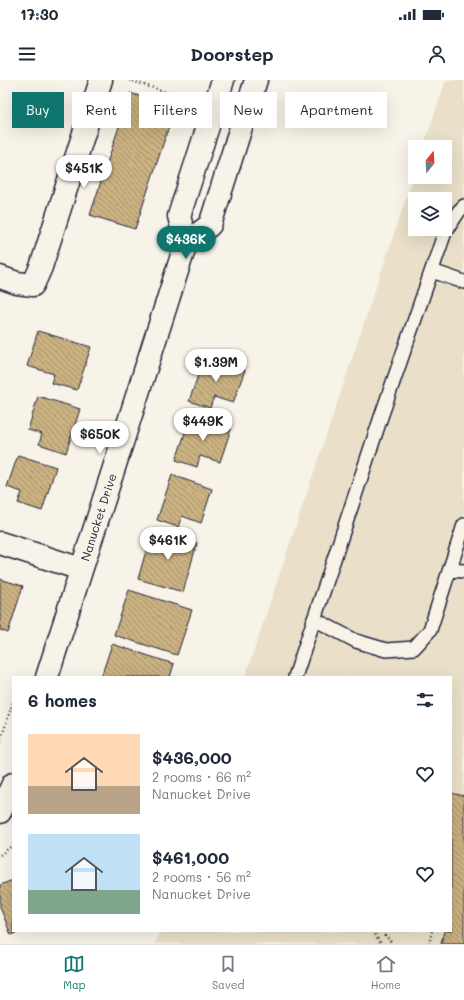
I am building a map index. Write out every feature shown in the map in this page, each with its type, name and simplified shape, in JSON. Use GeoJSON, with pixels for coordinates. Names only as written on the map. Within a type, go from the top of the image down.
{"type":"FeatureCollection","features":[{"type":"Feature","properties":{"kind":"street"},"geometry":{"type":"LineString","coordinates":[[0,277],[17,283],[33,284],[40,267],[101,80]]}},
{"type":"Feature","properties":{"kind":"street"},"geometry":{"type":"LineString","coordinates":[[217,82],[253,89],[210,225],[186,243],[179,216],[217,82]]}},
{"type":"Feature","properties":{"kind":"street","name":"Nanucket Drive"},"geometry":{"type":"LineString","coordinates":[[47,676],[186,243]]}},
{"type":"Feature","properties":{"kind":"street"},"geometry":{"type":"LineString","coordinates":[[0,542],[81,569]]}},
{"type":"Feature","properties":{"kind":"street"},"geometry":{"type":"LineString","coordinates":[[0,812],[12,786]]}},
{"type":"Feature","properties":{"kind":"lane"},"geometry":{"type":"LineString","coordinates":[[294,676],[445,232],[459,210],[464,206]]}},
{"type":"Feature","properties":{"kind":"lane"},"geometry":{"type":"LineString","coordinates":[[432,271],[464,282]]}},
{"type":"Feature","properties":{"kind":"lane"},"geometry":{"type":"LineString","coordinates":[[314,619],[356,641],[386,650],[414,648],[430,630],[464,525]]}},
{"type":"Feature","properties":{"kind":"lane"},"geometry":{"type":"LineString","coordinates":[[450,570],[464,571]]}},
{"type":"Feature","properties":{"kind":"path"},"geometry":{"type":"LineString","coordinates":[[129,80],[165,92]]}},
{"type":"Feature","properties":{"kind":"path"},"geometry":{"type":"LineString","coordinates":[[0,742],[12,705]]}},
{"type":"Feature","properties":{"kind":"path"},"geometry":{"type":"LineString","coordinates":[[0,855],[12,846]]}},
{"type":"Feature","properties":{"kind":"path"},"geometry":{"type":"LineString","coordinates":[[374,932],[380,944]]}},
{"type":"Feature","properties":{"kind":"path"},"geometry":{"type":"LineString","coordinates":[[384,932],[385,936],[390,940],[391,944]]}},
{"type":"Feature","properties":{"kind":"path"},"geometry":{"type":"LineString","coordinates":[[429,944],[432,932]]}},
{"type":"Feature","properties":{"kind":"shaded area"},"geometry":{"type":"Polygon","coordinates":[[[446,80],[464,80],[464,944],[155,944],[160,932],[452,932],[452,676],[245,676],[411,184],[452,184],[452,140],[425,140],[446,80]]]}},
{"type":"Feature","properties":{"kind":"building"},"geometry":{"type":"Polygon","coordinates":[[[131,93],[139,96],[139,128],[168,128],[135,229],[90,215],[119,128],[131,128],[131,93]]]}},
{"type":"Feature","properties":{"kind":"building"},"geometry":{"type":"Polygon","coordinates":[[[38,331],[91,347],[77,390],[51,383],[54,374],[27,366],[38,331]]]}},
{"type":"Feature","properties":{"kind":"building"},"geometry":{"type":"Polygon","coordinates":[[[205,356],[245,370],[233,403],[214,397],[210,408],[189,401],[205,356]]]}},
{"type":"Feature","properties":{"kind":"building"},"geometry":{"type":"Polygon","coordinates":[[[38,396],[80,409],[66,453],[39,444],[42,434],[28,430],[38,396]]]}},
{"type":"Feature","properties":{"kind":"building"},"geometry":{"type":"Polygon","coordinates":[[[191,415],[231,429],[220,462],[200,456],[197,467],[176,460],[191,415]]]}},
{"type":"Feature","properties":{"kind":"building"},"geometry":{"type":"Polygon","coordinates":[[[18,455],[56,467],[42,511],[18,503],[22,492],[7,487],[18,455]]]}},
{"type":"Feature","properties":{"kind":"building"},"geometry":{"type":"Polygon","coordinates":[[[172,475],[212,489],[201,523],[182,516],[178,527],[157,520],[172,475]]]}},
{"type":"Feature","properties":{"kind":"building"},"geometry":{"type":"Polygon","coordinates":[[[152,530],[197,543],[183,592],[138,579],[152,530]]]}},
{"type":"Feature","properties":{"kind":"building"},"geometry":{"type":"Polygon","coordinates":[[[0,579],[23,586],[8,633],[0,630],[0,579]]]}},
{"type":"Feature","properties":{"kind":"building"},"geometry":{"type":"Polygon","coordinates":[[[129,590],[192,610],[177,655],[114,635],[129,590]]]}},
{"type":"Feature","properties":{"kind":"building"},"geometry":{"type":"Polygon","coordinates":[[[112,644],[174,664],[170,676],[101,676],[112,644]]]}},
{"type":"Feature","properties":{"kind":"building"},"geometry":{"type":"Polygon","coordinates":[[[452,793],[464,796],[464,944],[441,944],[444,932],[452,932],[452,793]]]}},
{"type":"Feature","properties":{"kind":"building"},"geometry":{"type":"Polygon","coordinates":[[[12,880],[12,932],[18,932],[11,935],[0,907],[0,885],[12,880]]]}}]}
